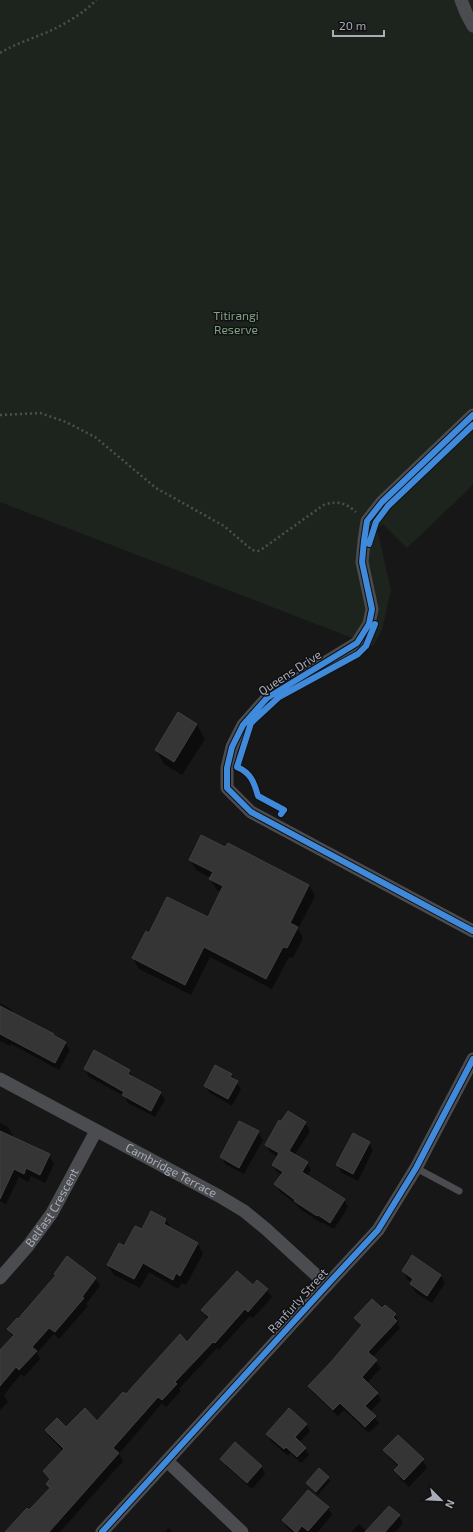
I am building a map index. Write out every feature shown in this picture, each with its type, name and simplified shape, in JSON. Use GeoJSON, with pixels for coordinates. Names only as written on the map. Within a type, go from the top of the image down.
{"type":"FeatureCollection","features":[{"type":"Feature","properties":{"kind":"street"},"geometry":{"type":"LineString","coordinates":[[461,0],[473,26]]}},
{"type":"Feature","properties":{"kind":"street","name":"Queens Drive"},"geometry":{"type":"LineString","coordinates":[[473,415],[382,502],[367,521],[362,562],[372,609],[369,624],[356,643],[267,698],[243,725],[232,747],[227,768],[227,788],[251,812],[473,930]]}},
{"type":"Feature","properties":{"kind":"street","name":"Ranfurly Street"},"geometry":{"type":"LineString","coordinates":[[102,1532],[326,1285],[378,1230],[416,1168],[473,1059]]}},
{"type":"Feature","properties":{"kind":"street","name":"Cambridge Terrace"},"geometry":{"type":"LineString","coordinates":[[0,1079],[219,1196],[244,1211],[266,1229],[326,1285]]}},
{"type":"Feature","properties":{"kind":"street","name":"Belfast Crescent"},"geometry":{"type":"LineString","coordinates":[[0,1278],[28,1246],[52,1213],[96,1131]]}},
{"type":"Feature","properties":{"kind":"street"},"geometry":{"type":"LineString","coordinates":[[167,1461],[242,1532]]}},
{"type":"Feature","properties":{"kind":"lane"},"geometry":{"type":"LineString","coordinates":[[416,1168],[459,1191]]}},
{"type":"Feature","properties":{"kind":"path"},"geometry":{"type":"LineString","coordinates":[[0,53],[10,47],[43,35],[68,21],[92,5],[96,0]]}},
{"type":"Feature","properties":{"kind":"path"},"geometry":{"type":"LineString","coordinates":[[0,415],[40,413],[72,425],[101,442],[156,488],[224,526],[252,550],[262,550],[325,504],[334,502],[344,503],[367,521]]}},
{"type":"Feature","properties":{"kind":"green space","name":"Titirangi Reserve"},"geometry":{"type":"Polygon","coordinates":[[[0,0],[473,0],[473,485],[407,548],[383,524],[377,529],[391,590],[382,630],[373,646],[0,502],[0,0]]]}},
{"type":"Feature","properties":{"kind":"building"},"geometry":{"type":"Polygon","coordinates":[[[178,712],[197,724],[174,762],[155,750],[178,712]]]}},
{"type":"Feature","properties":{"kind":"building"},"geometry":{"type":"Polygon","coordinates":[[[201,835],[225,847],[228,843],[309,885],[290,923],[298,927],[287,948],[283,947],[266,979],[204,947],[185,985],[132,958],[146,931],[149,933],[167,897],[208,917],[223,886],[209,879],[213,872],[189,860],[201,835]]]}},
{"type":"Feature","properties":{"kind":"building"},"geometry":{"type":"Polygon","coordinates":[[[0,1006],[54,1034],[53,1035],[66,1042],[55,1063],[0,1034],[0,1006]]]}},
{"type":"Feature","properties":{"kind":"building"},"geometry":{"type":"Polygon","coordinates":[[[94,1050],[130,1070],[128,1074],[161,1092],[151,1111],[122,1095],[124,1092],[84,1069],[94,1050]]]}},
{"type":"Feature","properties":{"kind":"building"},"geometry":{"type":"Polygon","coordinates":[[[215,1065],[232,1074],[230,1077],[238,1081],[228,1099],[204,1086],[215,1065]]]}},
{"type":"Feature","properties":{"kind":"building"},"geometry":{"type":"Polygon","coordinates":[[[288,1111],[306,1122],[289,1151],[308,1162],[302,1172],[345,1199],[330,1223],[294,1201],[295,1200],[274,1184],[283,1172],[272,1165],[279,1153],[265,1145],[279,1120],[281,1121],[288,1111]]]}},
{"type":"Feature","properties":{"kind":"building"},"geometry":{"type":"Polygon","coordinates":[[[239,1121],[259,1131],[239,1168],[220,1157],[239,1121]]]}},
{"type":"Feature","properties":{"kind":"building"},"geometry":{"type":"Polygon","coordinates":[[[0,1131],[50,1154],[40,1175],[26,1168],[24,1174],[14,1169],[0,1199],[0,1131]]]}},
{"type":"Feature","properties":{"kind":"building"},"geometry":{"type":"Polygon","coordinates":[[[353,1133],[370,1142],[353,1174],[336,1165],[353,1133]]]}},
{"type":"Feature","properties":{"kind":"building"},"geometry":{"type":"Polygon","coordinates":[[[151,1211],[166,1219],[164,1224],[198,1243],[180,1276],[176,1273],[173,1280],[143,1263],[134,1279],[107,1265],[119,1243],[124,1246],[135,1226],[142,1229],[151,1211]]]}},
{"type":"Feature","properties":{"kind":"building"},"geometry":{"type":"Polygon","coordinates":[[[412,1255],[441,1275],[427,1296],[410,1284],[413,1279],[402,1271],[412,1255]]]}},
{"type":"Feature","properties":{"kind":"building"},"geometry":{"type":"Polygon","coordinates":[[[67,1256],[96,1278],[82,1297],[84,1298],[55,1332],[49,1328],[32,1347],[37,1351],[19,1370],[16,1367],[0,1386],[0,1350],[14,1335],[7,1329],[17,1318],[18,1319],[56,1275],[54,1274],[67,1256]]]}},
{"type":"Feature","properties":{"kind":"building"},"geometry":{"type":"Polygon","coordinates":[[[237,1271],[253,1285],[257,1280],[268,1289],[248,1312],[245,1309],[215,1343],[213,1342],[175,1382],[177,1384],[162,1400],[158,1397],[113,1448],[119,1453],[49,1532],[5,1532],[27,1508],[29,1510],[50,1488],[46,1484],[50,1479],[43,1471],[64,1449],[45,1430],[57,1418],[66,1427],[85,1408],[97,1421],[123,1392],[126,1394],[180,1334],[187,1342],[209,1317],[201,1310],[237,1271]]]}},
{"type":"Feature","properties":{"kind":"building"},"geometry":{"type":"Polygon","coordinates":[[[372,1299],[382,1308],[385,1305],[396,1314],[393,1317],[397,1321],[368,1352],[377,1360],[362,1377],[378,1393],[365,1406],[376,1416],[365,1427],[340,1403],[333,1410],[308,1386],[331,1362],[362,1325],[354,1318],[372,1299]]]}},
{"type":"Feature","properties":{"kind":"building"},"geometry":{"type":"Polygon","coordinates":[[[289,1408],[307,1424],[295,1437],[306,1448],[297,1457],[286,1447],[284,1449],[266,1434],[289,1408]]]}},
{"type":"Feature","properties":{"kind":"building"},"geometry":{"type":"Polygon","coordinates":[[[398,1435],[424,1459],[404,1480],[394,1470],[399,1465],[383,1450],[398,1435]]]}},
{"type":"Feature","properties":{"kind":"building"},"geometry":{"type":"Polygon","coordinates":[[[235,1442],[262,1466],[247,1483],[220,1459],[235,1442]]]}},
{"type":"Feature","properties":{"kind":"building"},"geometry":{"type":"Polygon","coordinates":[[[319,1468],[329,1477],[316,1492],[306,1483],[319,1468]]]}},
{"type":"Feature","properties":{"kind":"building"},"geometry":{"type":"Polygon","coordinates":[[[308,1490],[329,1507],[308,1531],[302,1526],[297,1532],[295,1532],[282,1520],[308,1490]]]}},
{"type":"Feature","properties":{"kind":"building"},"geometry":{"type":"Polygon","coordinates":[[[389,1506],[400,1515],[385,1532],[365,1532],[389,1506]]]}},
{"type":"Feature","properties":{"kind":"cycle path"},"geometry":{"type":"LineString","coordinates":[[473,415],[382,502],[367,521],[362,562],[372,609],[369,624],[357,643],[267,698],[243,725],[232,747],[227,768],[227,788],[251,812],[473,931]]}},
{"type":"Feature","properties":{"kind":"cycle path"},"geometry":{"type":"LineString","coordinates":[[369,544],[376,522],[388,506],[473,425]]}},
{"type":"Feature","properties":{"kind":"cycle path"},"geometry":{"type":"LineString","coordinates":[[281,814],[284,810],[258,796],[249,775],[237,767],[251,723],[279,697],[358,654],[366,646],[375,624]]}},
{"type":"Feature","properties":{"kind":"cycle path"},"geometry":{"type":"LineString","coordinates":[[102,1532],[378,1230],[416,1168],[473,1059]]}}]}
